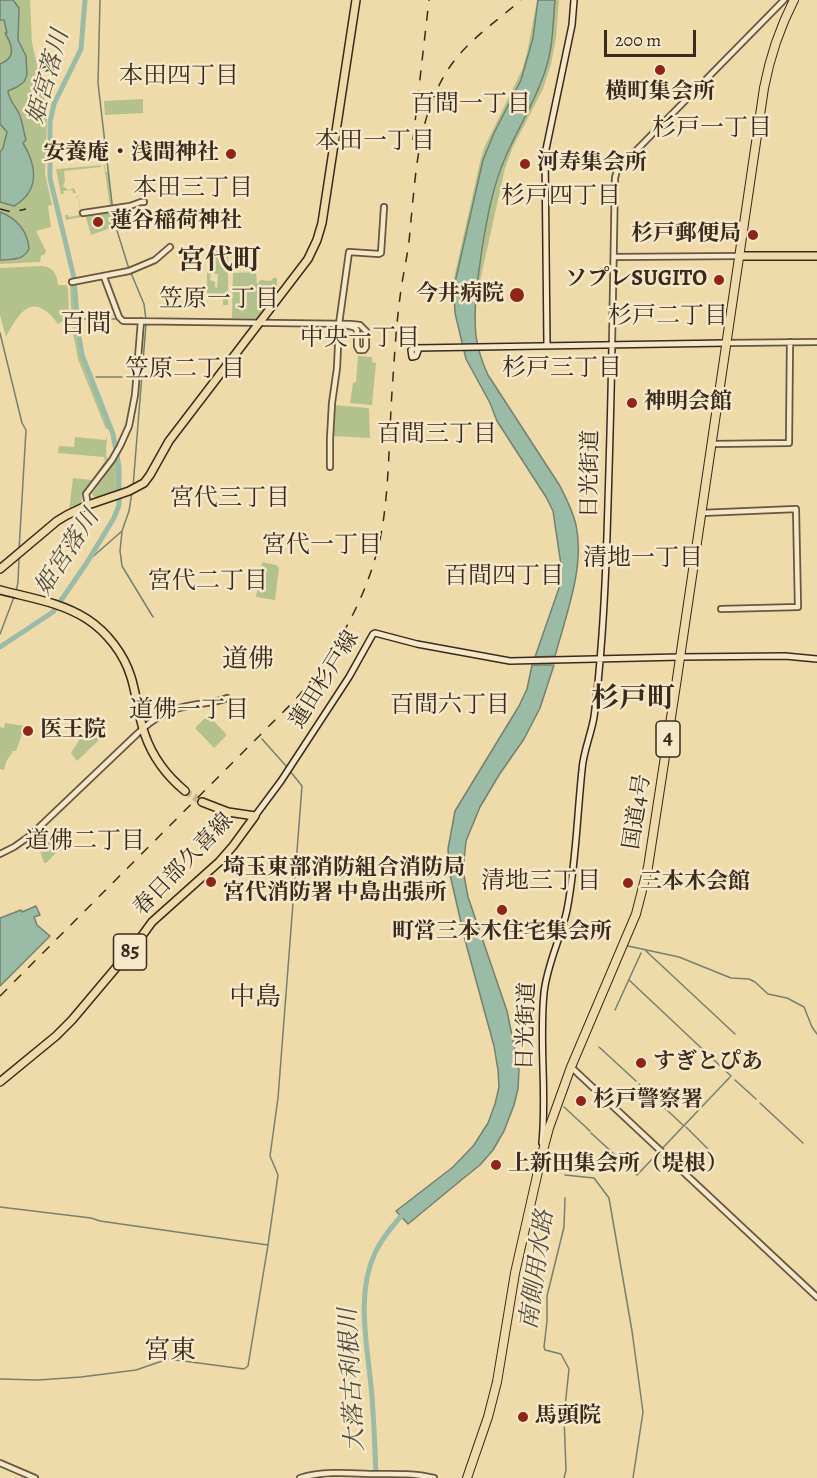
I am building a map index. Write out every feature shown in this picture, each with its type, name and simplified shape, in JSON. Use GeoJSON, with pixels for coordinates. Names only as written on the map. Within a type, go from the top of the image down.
{"type":"FeatureCollection","features":[{"type":"Feature","properties":{"kind":"highway","name":"4"},"geometry":{"type":"LineString","coordinates":[[727,343],[769,65],[775,41],[794,0]]}},
{"type":"Feature","properties":{"kind":"highway","name":"国道4号"},"geometry":{"type":"LineString","coordinates":[[541,1158],[549,1128],[548,1119],[628,933],[641,895],[651,850],[727,343]]}},
{"type":"Feature","properties":{"kind":"highway","name":"4"},"geometry":{"type":"LineString","coordinates":[[467,1478],[488,1418],[497,1382],[513,1282],[541,1158]]}},
{"type":"Feature","properties":{"kind":"main road"},"geometry":{"type":"LineString","coordinates":[[0,569],[57,521],[77,509],[135,489],[146,480],[169,441],[308,259],[319,234],[356,0]]}},
{"type":"Feature","properties":{"kind":"main road"},"geometry":{"type":"LineString","coordinates":[[547,345],[545,154],[572,25],[574,0]]}},
{"type":"Feature","properties":{"kind":"main road"},"geometry":{"type":"LineString","coordinates":[[739,256],[817,255]]}},
{"type":"Feature","properties":{"kind":"main road"},"geometry":{"type":"LineString","coordinates":[[419,348],[727,343]]}},
{"type":"Feature","properties":{"kind":"main road","name":"日光街道"},"geometry":{"type":"LineString","coordinates":[[541,1158],[548,1119],[542,1059],[544,993],[550,960],[567,909],[578,824],[582,767],[593,724],[600,659],[609,511],[612,344]]}},
{"type":"Feature","properties":{"kind":"main road"},"geometry":{"type":"LineString","coordinates":[[0,590],[63,606],[94,624],[116,648],[131,676],[143,728],[151,750],[161,766],[185,791]]}},
{"type":"Feature","properties":{"kind":"main road","name":"蓮田杉戸線"},"geometry":{"type":"LineString","coordinates":[[255,816],[349,677],[375,633],[417,644],[510,662],[600,659]]}},
{"type":"Feature","properties":{"kind":"main road"},"geometry":{"type":"LineString","coordinates":[[600,659],[785,656],[817,659]]}},
{"type":"Feature","properties":{"kind":"main road","name":"春日部久喜線"},"geometry":{"type":"LineString","coordinates":[[0,1082],[72,1020],[152,922],[219,862],[255,816],[228,812],[202,802]]}},
{"type":"Feature","properties":{"kind":"street","name":"日光街道"},"geometry":{"type":"LineString","coordinates":[[612,344],[617,170],[784,0]]}},
{"type":"Feature","properties":{"kind":"street"},"geometry":{"type":"LineString","coordinates":[[82,213],[144,202]]}},
{"type":"Feature","properties":{"kind":"street"},"geometry":{"type":"LineString","coordinates":[[330,467],[333,391],[338,365],[350,252],[380,253],[384,207]]}},
{"type":"Feature","properties":{"kind":"street"},"geometry":{"type":"LineString","coordinates":[[72,282],[130,271],[155,260],[170,247]]}},
{"type":"Feature","properties":{"kind":"street"},"geometry":{"type":"LineString","coordinates":[[614,257],[739,256]]}},
{"type":"Feature","properties":{"kind":"street"},"geometry":{"type":"LineString","coordinates":[[104,277],[120,319],[124,321],[341,324],[357,325],[364,328],[366,347],[364,350],[359,350],[357,347],[356,328],[341,324]]}},
{"type":"Feature","properties":{"kind":"street"},"geometry":{"type":"LineString","coordinates":[[88,505],[86,494],[113,458],[129,426],[144,321]]}},
{"type":"Feature","properties":{"kind":"street"},"geometry":{"type":"LineString","coordinates":[[712,444],[789,443],[790,342]]}},
{"type":"Feature","properties":{"kind":"street"},"geometry":{"type":"LineString","coordinates":[[727,343],[817,342]]}},
{"type":"Feature","properties":{"kind":"street"},"geometry":{"type":"LineString","coordinates":[[701,513],[796,509],[798,607],[721,609]]}},
{"type":"Feature","properties":{"kind":"street"},"geometry":{"type":"LineString","coordinates":[[0,854],[31,835],[153,721],[175,710],[227,698]]}},
{"type":"Feature","properties":{"kind":"street"},"geometry":{"type":"LineString","coordinates":[[571,1067],[817,1297]]}},
{"type":"Feature","properties":{"kind":"street"},"geometry":{"type":"LineString","coordinates":[[0,1463],[35,1478]]}},
{"type":"Feature","properties":{"kind":"street"},"geometry":{"type":"LineString","coordinates":[[300,1478],[323,1474],[361,1473],[420,1475],[431,1478]]}},
{"type":"Feature","properties":{"kind":"green space"},"geometry":{"type":"Polygon","coordinates":[[[0,0],[30,0],[32,43],[46,105],[45,174],[52,205],[48,206],[51,227],[36,231],[46,251],[41,256],[40,262],[0,264],[0,0]]]}},
{"type":"Feature","properties":{"kind":"green space"},"geometry":{"type":"Polygon","coordinates":[[[537,0],[533,38],[521,80],[483,160],[454,292],[454,278],[480,162],[484,148],[522,70],[537,0]]]}},
{"type":"Feature","properties":{"kind":"green space"},"geometry":{"type":"Polygon","coordinates":[[[555,0],[559,0],[551,64],[543,89],[513,147],[505,168],[476,299],[489,209],[505,156],[547,65],[555,0]]]}},
{"type":"Feature","properties":{"kind":"green space"},"geometry":{"type":"Polygon","coordinates":[[[143,99],[143,113],[105,115],[104,101],[143,99]]]}},
{"type":"Feature","properties":{"kind":"green space"},"geometry":{"type":"Polygon","coordinates":[[[101,165],[101,167],[64,171],[63,186],[68,190],[74,188],[76,193],[72,190],[63,191],[64,194],[61,194],[64,211],[56,169],[101,165]]]}},
{"type":"Feature","properties":{"kind":"green space"},"geometry":{"type":"Polygon","coordinates":[[[104,165],[106,172],[109,172],[113,207],[110,207],[104,165]]]}},
{"type":"Feature","properties":{"kind":"green space"},"geometry":{"type":"Polygon","coordinates":[[[74,196],[78,196],[82,217],[66,220],[65,215],[69,217],[79,215],[78,197],[74,196]]]}},
{"type":"Feature","properties":{"kind":"green space"},"geometry":{"type":"Polygon","coordinates":[[[114,210],[116,226],[91,235],[85,214],[114,210]]]}},
{"type":"Feature","properties":{"kind":"green space"},"geometry":{"type":"Polygon","coordinates":[[[228,250],[228,305],[223,305],[223,296],[207,296],[207,272],[211,272],[210,280],[215,282],[217,288],[218,274],[214,274],[212,270],[212,251],[228,250]]]}},
{"type":"Feature","properties":{"kind":"green space"},"geometry":{"type":"Polygon","coordinates":[[[42,266],[54,272],[58,285],[66,285],[68,288],[69,317],[58,324],[46,311],[31,307],[21,314],[6,337],[0,315],[0,268],[42,266]]]}},
{"type":"Feature","properties":{"kind":"green space"},"geometry":{"type":"Polygon","coordinates":[[[256,272],[257,285],[260,280],[271,281],[277,278],[277,293],[258,319],[232,318],[233,273],[256,272]]]}},
{"type":"Feature","properties":{"kind":"green space"},"geometry":{"type":"Polygon","coordinates":[[[73,285],[75,325],[80,354],[109,429],[106,429],[78,359],[72,327],[70,286],[73,285]]]}},
{"type":"Feature","properties":{"kind":"green space"},"geometry":{"type":"Polygon","coordinates":[[[358,356],[372,357],[372,362],[376,363],[372,405],[350,403],[353,383],[356,382],[358,356]]]}},
{"type":"Feature","properties":{"kind":"green space"},"geometry":{"type":"Polygon","coordinates":[[[334,405],[368,408],[370,438],[332,436],[334,405]]]}},
{"type":"Feature","properties":{"kind":"green space"},"geometry":{"type":"Polygon","coordinates":[[[107,435],[106,456],[108,459],[96,477],[82,493],[81,506],[69,511],[73,478],[92,480],[105,461],[104,457],[58,453],[59,446],[74,447],[75,437],[106,440],[107,435]]]}},
{"type":"Feature","properties":{"kind":"green space"},"geometry":{"type":"Polygon","coordinates":[[[116,460],[118,493],[97,500],[92,494],[116,460]]]}},
{"type":"Feature","properties":{"kind":"green space"},"geometry":{"type":"Polygon","coordinates":[[[262,562],[276,565],[279,568],[275,600],[256,597],[262,562]]]}},
{"type":"Feature","properties":{"kind":"green space"},"geometry":{"type":"Polygon","coordinates":[[[208,715],[226,734],[214,748],[195,728],[208,715]]]}},
{"type":"Feature","properties":{"kind":"green space"},"geometry":{"type":"Polygon","coordinates":[[[5,723],[25,726],[16,751],[13,751],[6,762],[4,770],[0,769],[0,727],[4,728],[5,723]]]}},
{"type":"Feature","properties":{"kind":"green space"},"geometry":{"type":"Polygon","coordinates":[[[92,725],[103,736],[77,761],[71,753],[83,734],[92,725]]]}},
{"type":"Feature","properties":{"kind":"green space"},"geometry":{"type":"Polygon","coordinates":[[[59,829],[69,840],[44,863],[39,848],[59,829]]]}},
{"type":"Feature","properties":{"kind":"shaded area"},"geometry":{"type":"Polygon","coordinates":[[[0,0],[13,0],[19,8],[18,40],[26,56],[27,75],[24,82],[8,91],[21,119],[26,140],[23,143],[31,160],[34,178],[28,193],[14,206],[0,202],[0,152],[7,132],[0,124],[0,64],[9,58],[12,51],[5,33],[7,33],[4,20],[0,20],[0,0]]]}},
{"type":"Feature","properties":{"kind":"shaded area"},"geometry":{"type":"Polygon","coordinates":[[[538,0],[555,0],[550,52],[538,91],[501,167],[494,190],[482,249],[475,314],[478,346],[488,375],[560,486],[576,525],[578,557],[576,574],[555,656],[535,657],[559,588],[561,565],[553,511],[497,421],[466,359],[455,313],[454,292],[483,160],[521,80],[533,38],[538,0]]]}},
{"type":"Feature","properties":{"kind":"shaded area"},"geometry":{"type":"Polygon","coordinates":[[[0,212],[11,218],[24,231],[29,249],[24,256],[0,260],[0,212]]]}},
{"type":"Feature","properties":{"kind":"shaded area"},"geometry":{"type":"Polygon","coordinates":[[[532,665],[554,665],[540,708],[524,739],[480,807],[466,841],[463,870],[468,897],[507,1011],[519,1070],[518,1089],[504,1131],[493,1150],[480,1165],[408,1224],[396,1211],[453,1167],[474,1145],[488,1123],[499,1087],[494,1046],[465,940],[449,870],[448,849],[455,811],[519,706],[527,689],[532,665]]]}},
{"type":"Feature","properties":{"kind":"shaded area"},"geometry":{"type":"Polygon","coordinates":[[[36,906],[40,915],[34,917],[37,925],[50,936],[0,986],[0,918],[36,906]]]}},
{"type":"Feature","properties":{"kind":"waterway","name":"姫宮落川"},"geometry":{"type":"LineString","coordinates":[[0,647],[53,612],[86,564],[114,518],[119,505],[119,467],[113,434],[82,355],[74,278],[50,178],[50,122],[54,104],[81,49],[85,0]]}},
{"type":"Feature","properties":{"kind":"waterway"},"geometry":{"type":"LineString","coordinates":[[100,0],[98,83],[114,221],[129,269]]}},
{"type":"Feature","properties":{"kind":"waterway"},"geometry":{"type":"LineString","coordinates":[[131,273],[144,304],[146,320]]}},
{"type":"Feature","properties":{"kind":"waterway"},"geometry":{"type":"LineString","coordinates":[[82,319],[115,319]]}},
{"type":"Feature","properties":{"kind":"waterway"},"geometry":{"type":"LineString","coordinates":[[133,487],[146,324]]}},
{"type":"Feature","properties":{"kind":"waterway"},"geometry":{"type":"LineString","coordinates":[[0,333],[22,423],[26,430],[19,550]]}},
{"type":"Feature","properties":{"kind":"waterway"},"geometry":{"type":"LineString","coordinates":[[96,377],[122,377]]}},
{"type":"Feature","properties":{"kind":"waterway"},"geometry":{"type":"LineString","coordinates":[[125,377],[131,377]]}},
{"type":"Feature","properties":{"kind":"waterway"},"geometry":{"type":"LineString","coordinates":[[89,560],[122,531],[129,511],[132,492]]}},
{"type":"Feature","properties":{"kind":"waterway"},"geometry":{"type":"LineString","coordinates":[[122,532],[120,551],[122,566],[153,617]]}},
{"type":"Feature","properties":{"kind":"waterway"},"geometry":{"type":"LineString","coordinates":[[16,592],[19,558]]}},
{"type":"Feature","properties":{"kind":"waterway"},"geometry":{"type":"LineString","coordinates":[[0,634],[14,597]]}},
{"type":"Feature","properties":{"kind":"waterway"},"geometry":{"type":"LineString","coordinates":[[262,739],[287,767]]}},
{"type":"Feature","properties":{"kind":"waterway"},"geometry":{"type":"LineString","coordinates":[[0,1379],[38,1380],[81,1377],[136,1370],[168,1359],[244,1369],[248,1366],[278,1175],[270,1156],[278,1098],[302,786],[290,771]]}},
{"type":"Feature","properties":{"kind":"waterway"},"geometry":{"type":"LineString","coordinates":[[628,946],[679,957],[731,978],[749,979],[768,994],[787,998],[804,1007],[817,1034]]}},
{"type":"Feature","properties":{"kind":"waterway"},"geometry":{"type":"LineString","coordinates":[[646,951],[735,1034]]}},
{"type":"Feature","properties":{"kind":"waterway"},"geometry":{"type":"LineString","coordinates":[[615,1010],[641,953]]}},
{"type":"Feature","properties":{"kind":"waterway"},"geometry":{"type":"LineString","coordinates":[[591,1133],[637,1175],[731,1076],[629,980]]}},
{"type":"Feature","properties":{"kind":"waterway"},"geometry":{"type":"LineString","coordinates":[[599,1047],[636,1081]]}},
{"type":"Feature","properties":{"kind":"waterway"},"geometry":{"type":"LineString","coordinates":[[735,1080],[756,1099]]}},
{"type":"Feature","properties":{"kind":"waterway"},"geometry":{"type":"LineString","coordinates":[[639,1084],[684,1126]]}},
{"type":"Feature","properties":{"kind":"waterway"},"geometry":{"type":"LineString","coordinates":[[760,1103],[803,1143]]}},
{"type":"Feature","properties":{"kind":"waterway"},"geometry":{"type":"LineString","coordinates":[[564,1107],[590,1131]]}},
{"type":"Feature","properties":{"kind":"waterway"},"geometry":{"type":"LineString","coordinates":[[686,1127],[709,1150]]}},
{"type":"Feature","properties":{"kind":"waterway"},"geometry":{"type":"LineString","coordinates":[[565,1175],[594,1178],[609,1198],[632,1331],[643,1412],[633,1478]]}},
{"type":"Feature","properties":{"kind":"waterway","name":"南側用水路"},"geometry":{"type":"LineString","coordinates":[[564,1478],[566,1470],[564,1416],[569,1369],[561,1354],[545,1350],[544,1347],[547,1296],[564,1227],[565,1198]]}},
{"type":"Feature","properties":{"kind":"waterway"},"geometry":{"type":"LineString","coordinates":[[0,1207],[91,1218],[268,1245]]}},
{"type":"Feature","properties":{"kind":"waterway","name":"大落古利根川"},"geometry":{"type":"LineString","coordinates":[[376,1478],[364,1302],[369,1268],[375,1253],[388,1232],[404,1213]]}},
{"type":"Feature","properties":{"kind":"tunnel"},"geometry":{"type":"LineString","coordinates":[[185,791],[202,802]]}},
{"type":"Feature","properties":{"kind":"railway"},"geometry":{"type":"LineString","coordinates":[[413,140],[429,0]]}},
{"type":"Feature","properties":{"kind":"railway"},"geometry":{"type":"LineString","coordinates":[[0,996],[295,700],[325,661],[351,618],[371,571],[383,523],[397,319],[424,126],[438,87],[456,58],[473,40],[521,0]]}},
{"type":"Feature","properties":{"kind":"railway"},"geometry":{"type":"LineString","coordinates":[[0,209],[12,212],[26,209]]}},
{"type":"Feature","properties":{"kind":"place","name":"横町集会所"},"geometry":{"type":"Point","coordinates":[660,70]}},
{"type":"Feature","properties":{"kind":"place","name":"安養庵・浅間神社"},"geometry":{"type":"Point","coordinates":[231,154]}},
{"type":"Feature","properties":{"kind":"place","name":"河寿集会所"},"geometry":{"type":"Point","coordinates":[525,164]}},
{"type":"Feature","properties":{"kind":"place","name":"蓮谷稲荷神社"},"geometry":{"type":"Point","coordinates":[98,222]}},
{"type":"Feature","properties":{"kind":"place","name":"杉戸郵便局"},"geometry":{"type":"Point","coordinates":[753,235]}},
{"type":"Feature","properties":{"kind":"place","name":"ソプレSUGITO"},"geometry":{"type":"Point","coordinates":[719,280]}},
{"type":"Feature","properties":{"kind":"place","name":"今井病院"},"geometry":{"type":"Point","coordinates":[517,295]}},
{"type":"Feature","properties":{"kind":"place","name":"神明会館"},"geometry":{"type":"Point","coordinates":[632,403]}},
{"type":"Feature","properties":{"kind":"place","name":"医王院"},"geometry":{"type":"Point","coordinates":[28,731]}},
{"type":"Feature","properties":{"kind":"place","name":"埼玉東部消防組合消防局 宮代消防署 中島出張所"},"geometry":{"type":"Point","coordinates":[211,882]}},
{"type":"Feature","properties":{"kind":"place","name":"三本木会館"},"geometry":{"type":"Point","coordinates":[628,883]}},
{"type":"Feature","properties":{"kind":"place","name":"町営三本木住宅集会所"},"geometry":{"type":"Point","coordinates":[502,910]}},
{"type":"Feature","properties":{"kind":"place","name":"すぎとぴあ"},"geometry":{"type":"Point","coordinates":[641,1063]}},
{"type":"Feature","properties":{"kind":"place","name":"杉戸警察署"},"geometry":{"type":"Point","coordinates":[581,1101]}},
{"type":"Feature","properties":{"kind":"place","name":"上新田集会所（堤根）"},"geometry":{"type":"Point","coordinates":[496,1165]}},
{"type":"Feature","properties":{"kind":"place","name":"馬頭院"},"geometry":{"type":"Point","coordinates":[523,1417]}},
{"type":"Feature","properties":{"kind":"district","name":"本田四丁目"},"geometry":{"type":"Point","coordinates":[179,77]}},
{"type":"Feature","properties":{"kind":"district","name":"百間一丁目"},"geometry":{"type":"Point","coordinates":[471,105]}},
{"type":"Feature","properties":{"kind":"district","name":"杉戸一丁目"},"geometry":{"type":"Point","coordinates":[712,129]}},
{"type":"Feature","properties":{"kind":"district","name":"本田一丁目"},"geometry":{"type":"Point","coordinates":[375,142]}},
{"type":"Feature","properties":{"kind":"district","name":"本田三丁目"},"geometry":{"type":"Point","coordinates":[193,189]}},
{"type":"Feature","properties":{"kind":"district","name":"杉戸四丁目"},"geometry":{"type":"Point","coordinates":[561,197]}},
{"type":"Feature","properties":{"kind":"district","name":"宮代町"},"geometry":{"type":"Point","coordinates":[219,262]}},
{"type":"Feature","properties":{"kind":"district","name":"笠原一丁目"},"geometry":{"type":"Point","coordinates":[219,300]}},
{"type":"Feature","properties":{"kind":"district","name":"杉戸二丁目"},"geometry":{"type":"Point","coordinates":[668,317]}},
{"type":"Feature","properties":{"kind":"district","name":"百間"},"geometry":{"type":"Point","coordinates":[86,326]}},
{"type":"Feature","properties":{"kind":"district","name":"中央一丁目"},"geometry":{"type":"Point","coordinates":[360,339]}},
{"type":"Feature","properties":{"kind":"district","name":"杉戸三丁目"},"geometry":{"type":"Point","coordinates":[562,369]}},
{"type":"Feature","properties":{"kind":"district","name":"笠原二丁目"},"geometry":{"type":"Point","coordinates":[185,370]}},
{"type":"Feature","properties":{"kind":"district","name":"百間三丁目"},"geometry":{"type":"Point","coordinates":[437,435]}},
{"type":"Feature","properties":{"kind":"district","name":"宮代三丁目"},"geometry":{"type":"Point","coordinates":[230,499]}},
{"type":"Feature","properties":{"kind":"district","name":"宮代一丁目"},"geometry":{"type":"Point","coordinates":[322,546]}},
{"type":"Feature","properties":{"kind":"district","name":"清地一丁目"},"geometry":{"type":"Point","coordinates":[643,559]}},
{"type":"Feature","properties":{"kind":"district","name":"百間四丁目"},"geometry":{"type":"Point","coordinates":[504,577]}},
{"type":"Feature","properties":{"kind":"district","name":"宮代二丁目"},"geometry":{"type":"Point","coordinates":[208,582]}},
{"type":"Feature","properties":{"kind":"district","name":"道佛"},"geometry":{"type":"Point","coordinates":[248,661]}},
{"type":"Feature","properties":{"kind":"district","name":"杉戸町"},"geometry":{"type":"Point","coordinates":[633,700]}},
{"type":"Feature","properties":{"kind":"district","name":"百間六丁目"},"geometry":{"type":"Point","coordinates":[450,706]}},
{"type":"Feature","properties":{"kind":"district","name":"道佛一丁目"},"geometry":{"type":"Point","coordinates":[189,711]}},
{"type":"Feature","properties":{"kind":"district","name":"道佛二丁目"},"geometry":{"type":"Point","coordinates":[85,842]}},
{"type":"Feature","properties":{"kind":"district","name":"清地三丁目"},"geometry":{"type":"Point","coordinates":[541,882]}},
{"type":"Feature","properties":{"kind":"district","name":"中島"},"geometry":{"type":"Point","coordinates":[255,999]}},
{"type":"Feature","properties":{"kind":"district","name":"宮東"},"geometry":{"type":"Point","coordinates":[170,1352]}}]}
